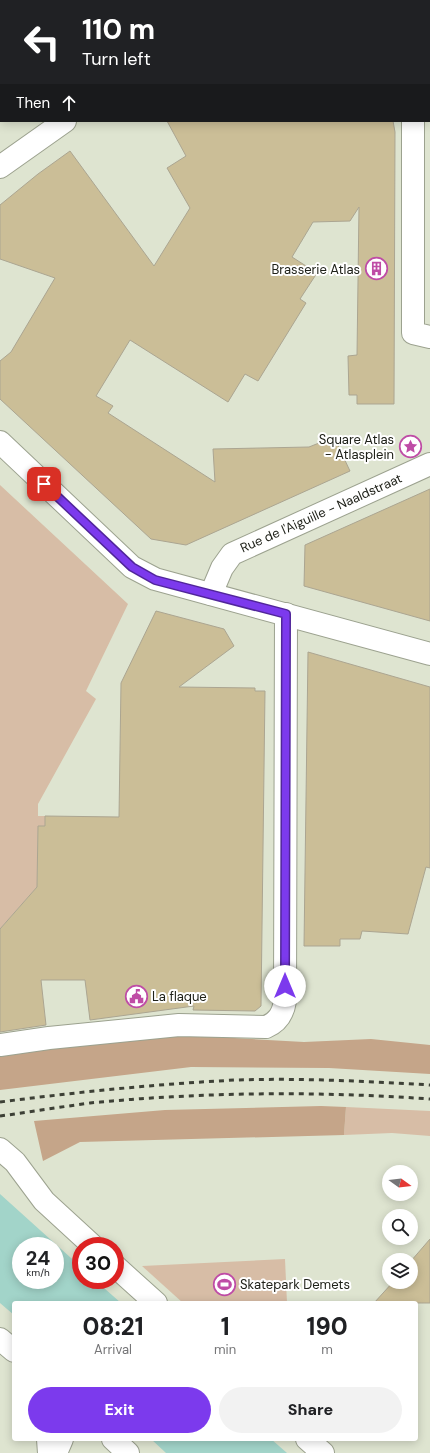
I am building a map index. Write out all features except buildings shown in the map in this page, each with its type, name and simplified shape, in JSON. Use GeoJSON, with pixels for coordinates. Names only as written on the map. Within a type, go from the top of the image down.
{"type":"FeatureCollection","features":[{"type":"Feature","properties":{"kind":"street"},"geometry":{"type":"LineString","coordinates":[[0,167],[64,122]]}},
{"type":"Feature","properties":{"kind":"street"},"geometry":{"type":"LineString","coordinates":[[413,122],[421,335]]}},
{"type":"Feature","properties":{"kind":"street"},"geometry":{"type":"LineString","coordinates":[[0,442],[132,567],[155,580],[286,614],[430,654]]}},
{"type":"Feature","properties":{"kind":"street","name":"Rue de l'Aiguille - Naaldstraat"},"geometry":{"type":"LineString","coordinates":[[211,594],[222,568],[232,554],[430,464]]}},
{"type":"Feature","properties":{"kind":"street"},"geometry":{"type":"LineString","coordinates":[[0,1045],[49,1038],[179,1025],[266,1027],[278,1019],[283,1011],[285,1001],[286,614]]}},
{"type":"Feature","properties":{"kind":"street"},"geometry":{"type":"LineString","coordinates":[[0,1149],[15,1162],[44,1202],[83,1237]]}},
{"type":"Feature","properties":{"kind":"street"},"geometry":{"type":"LineString","coordinates":[[124,1274],[154,1301]]}},
{"type":"Feature","properties":{"kind":"street"},"geometry":{"type":"LineString","coordinates":[[0,1339],[12,1349]]}},
{"type":"Feature","properties":{"kind":"street"},"geometry":{"type":"LineString","coordinates":[[48,1441],[49,1453]]}},
{"type":"Feature","properties":{"kind":"street"},"geometry":{"type":"LineString","coordinates":[[56,1453],[61,1441]]}},
{"type":"Feature","properties":{"kind":"street"},"geometry":{"type":"LineString","coordinates":[[115,1441],[128,1453]]}},
{"type":"Feature","properties":{"kind":"street"},"geometry":{"type":"LineString","coordinates":[[309,1441],[323,1453]]}},
{"type":"Feature","properties":{"kind":"shaded area"},"geometry":{"type":"Polygon","coordinates":[[[0,485],[128,604],[86,691],[96,699],[38,804],[38,816],[45,816],[45,826],[38,826],[37,887],[0,929],[0,485]]]}},
{"type":"Feature","properties":{"kind":"shaded area"},"geometry":{"type":"Polygon","coordinates":[[[164,1034],[304,1042],[371,1039],[430,1045],[430,1074],[329,1068],[191,1067],[0,1090],[0,1055],[164,1034]]]}},
{"type":"Feature","properties":{"kind":"shaded area"},"geometry":{"type":"Polygon","coordinates":[[[321,1106],[346,1107],[344,1135],[80,1142],[43,1161],[34,1121],[165,1110],[321,1106]]]}},
{"type":"Feature","properties":{"kind":"shaded area"},"geometry":{"type":"Polygon","coordinates":[[[346,1107],[430,1111],[430,1136],[392,1133],[344,1135],[346,1107]]]}},
{"type":"Feature","properties":{"kind":"shaded area","name":"Skatepark Demets"},"geometry":{"type":"Polygon","coordinates":[[[285,1259],[287,1301],[181,1301],[142,1266],[285,1259]]]}},
{"type":"Feature","properties":{"kind":"water"},"geometry":{"type":"Polygon","coordinates":[[[0,1194],[48,1237],[12,1237],[12,1289],[64,1289],[64,1252],[72,1259],[72,1289],[105,1289],[119,1301],[12,1301],[12,1313],[0,1303],[0,1194]]]}},
{"type":"Feature","properties":{"kind":"water"},"geometry":{"type":"Polygon","coordinates":[[[153,1441],[273,1441],[287,1453],[166,1453],[153,1441]]]}},
{"type":"Feature","properties":{"kind":"railway"},"geometry":{"type":"LineString","coordinates":[[0,1102],[118,1089],[236,1080],[333,1080],[430,1085]]}},
{"type":"Feature","properties":{"kind":"railway"},"geometry":{"type":"LineString","coordinates":[[0,1116],[90,1103],[132,1099],[217,1095],[303,1094],[388,1096],[430,1099]]}},
{"type":"Feature","properties":{"kind":"place","name":"Brasserie Atlas"},"geometry":{"type":"Point","coordinates":[376,269]}},
{"type":"Feature","properties":{"kind":"place","name":"Square Atlas - Atlasplein"},"geometry":{"type":"Point","coordinates":[410,446]}},
{"type":"Feature","properties":{"kind":"place","name":"La flaque"},"geometry":{"type":"Point","coordinates":[137,996]}},
{"type":"Feature","properties":{"kind":"place","name":"Skatepark Demets"},"geometry":{"type":"Point","coordinates":[224,1284]}},
{"type":"Feature","properties":{"kind":"route"},"geometry":{"type":"LineString","coordinates":[[44,484],[132,567],[155,580],[286,614],[285,986]]}}]}
